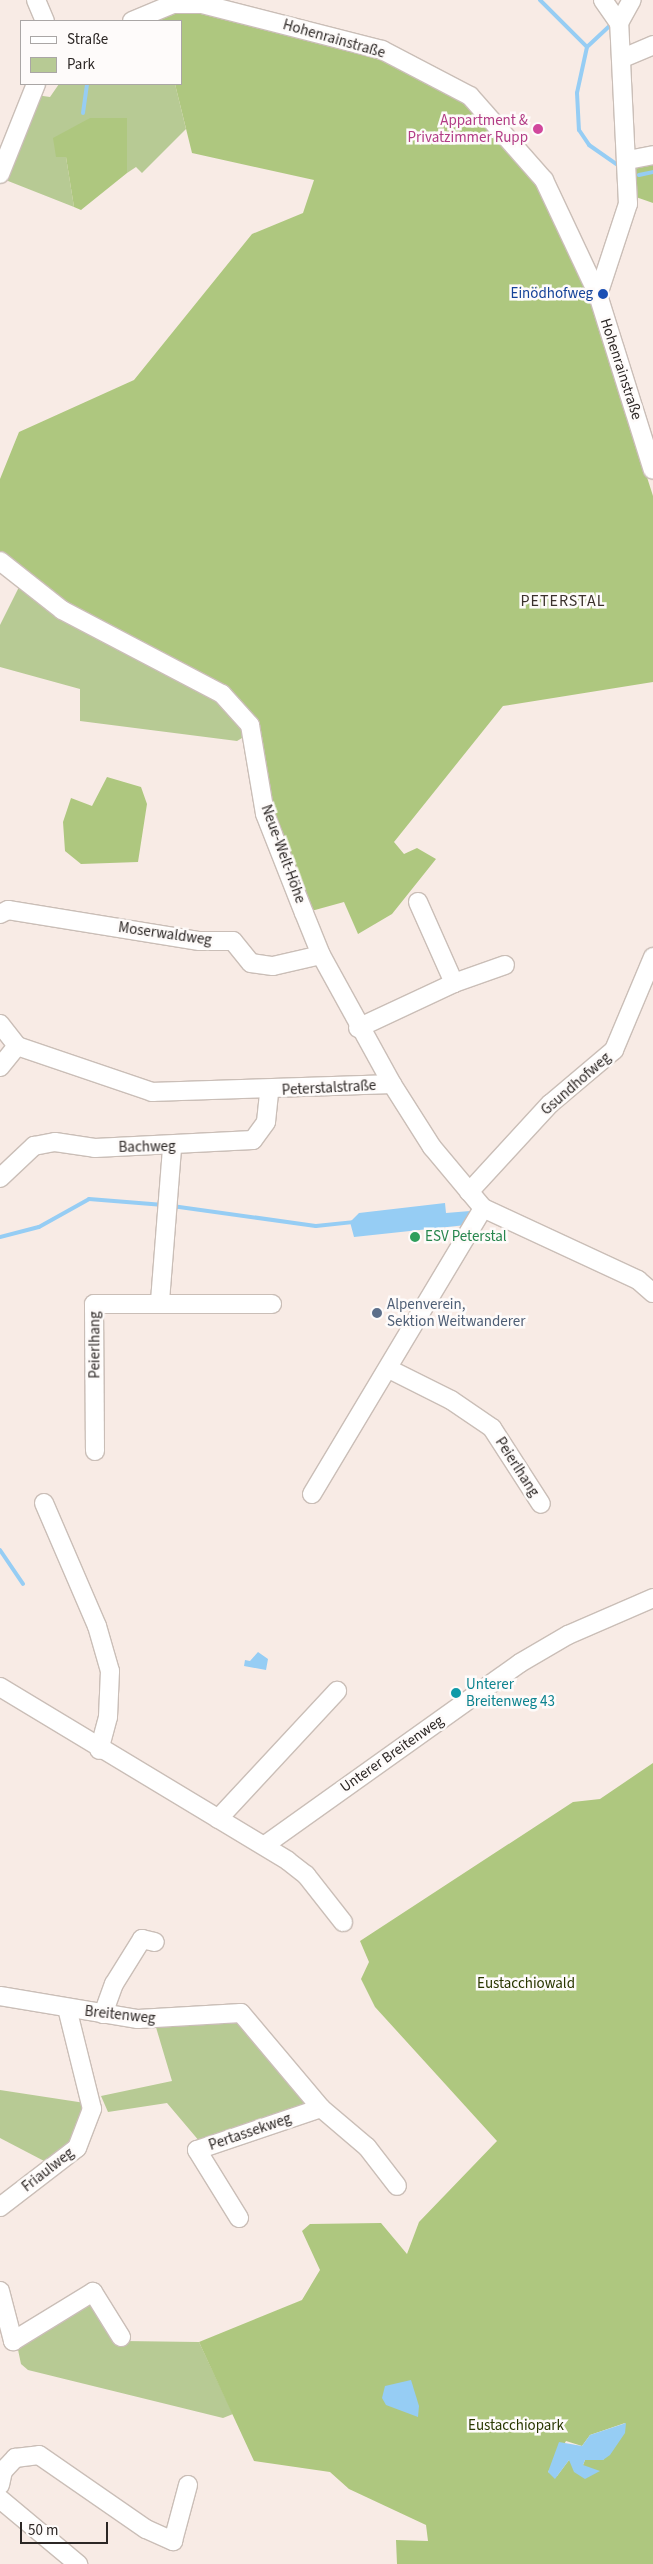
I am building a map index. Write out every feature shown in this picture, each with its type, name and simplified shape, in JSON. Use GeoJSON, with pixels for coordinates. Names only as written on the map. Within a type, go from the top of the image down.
{"type":"FeatureCollection","features":[{"type":"Feature","properties":{"kind":"street"},"geometry":{"type":"LineString","coordinates":[[598,295],[628,204],[628,160],[623,58],[619,23],[603,0]]}},
{"type":"Feature","properties":{"kind":"street"},"geometry":{"type":"LineString","coordinates":[[619,23],[632,0]]}},
{"type":"Feature","properties":{"kind":"street","name":"Hohenrainstraße"},"geometry":{"type":"LineString","coordinates":[[134,20],[173,4],[202,4],[382,50],[470,96],[544,180],[598,295],[653,470]]}},
{"type":"Feature","properties":{"kind":"street"},"geometry":{"type":"LineString","coordinates":[[623,58],[653,45]]}},
{"type":"Feature","properties":{"kind":"street"},"geometry":{"type":"LineString","coordinates":[[0,174],[36,85]]}},
{"type":"Feature","properties":{"kind":"street"},"geometry":{"type":"LineString","coordinates":[[628,160],[653,155]]}},
{"type":"Feature","properties":{"kind":"street","name":"Neue-Welt-Höhe"},"geometry":{"type":"LineString","coordinates":[[0,561],[62,610],[222,694],[250,724],[265,814],[321,955],[358,1028],[392,1084]]}},
{"type":"Feature","properties":{"kind":"street"},"geometry":{"type":"LineString","coordinates":[[418,902],[454,983]]}},
{"type":"Feature","properties":{"kind":"street","name":"Moserwaldweg"},"geometry":{"type":"LineString","coordinates":[[0,914],[8,910],[200,942],[233,941],[251,962],[273,966],[321,955]]}},
{"type":"Feature","properties":{"kind":"street","name":"Gsundhofweg"},"geometry":{"type":"LineString","coordinates":[[469,1192],[550,1104],[614,1050],[653,956]]}},
{"type":"Feature","properties":{"kind":"street"},"geometry":{"type":"LineString","coordinates":[[358,1028],[454,983],[505,965]]}},
{"type":"Feature","properties":{"kind":"street"},"geometry":{"type":"LineString","coordinates":[[0,1024],[17,1046],[0,1067]]}},
{"type":"Feature","properties":{"kind":"street","name":"Peterstalstraße"},"geometry":{"type":"LineString","coordinates":[[17,1046],[152,1092],[269,1091],[392,1084],[432,1147],[483,1208],[608,1265],[653,1293]]}},
{"type":"Feature","properties":{"kind":"street","name":"Bachweg"},"geometry":{"type":"LineString","coordinates":[[0,1178],[34,1146],[55,1142],[95,1148],[172,1148],[253,1140],[266,1122],[269,1091]]}},
{"type":"Feature","properties":{"kind":"street"},"geometry":{"type":"LineString","coordinates":[[160,1301],[172,1148]]}},
{"type":"Feature","properties":{"kind":"street"},"geometry":{"type":"LineString","coordinates":[[312,1494],[389,1369],[483,1208]]}},
{"type":"Feature","properties":{"kind":"street","name":"Peierlhang"},"geometry":{"type":"LineString","coordinates":[[95,1451],[94,1304],[160,1301],[272,1304]]}},
{"type":"Feature","properties":{"kind":"street","name":"Peierlhang"},"geometry":{"type":"LineString","coordinates":[[389,1369],[451,1400],[492,1428],[541,1504]]}},
{"type":"Feature","properties":{"kind":"street"},"geometry":{"type":"LineString","coordinates":[[44,1503],[97,1626],[110,1671],[108,1717],[99,1750]]}},
{"type":"Feature","properties":{"kind":"street","name":"Unterer Breitenweg"},"geometry":{"type":"LineString","coordinates":[[265,1845],[544,1647],[653,1598]]}},
{"type":"Feature","properties":{"kind":"street"},"geometry":{"type":"LineString","coordinates":[[0,1688],[99,1750],[265,1845],[306,1875],[342,1922]]}},
{"type":"Feature","properties":{"kind":"street"},"geometry":{"type":"LineString","coordinates":[[218,1819],[337,1691]]}},
{"type":"Feature","properties":{"kind":"street"},"geometry":{"type":"LineString","coordinates":[[103,2014],[114,1984],[142,1939],[154,1942]]}},
{"type":"Feature","properties":{"kind":"street","name":"Breitenweg"},"geometry":{"type":"LineString","coordinates":[[0,1996],[103,2014],[180,2020],[241,2014],[320,2108]]}},
{"type":"Feature","properties":{"kind":"street","name":"Friaulweg"},"geometry":{"type":"LineString","coordinates":[[0,2207],[77,2148],[92,2109],[67,2008]]}},
{"type":"Feature","properties":{"kind":"street"},"geometry":{"type":"LineString","coordinates":[[320,2108],[367,2147],[397,2186]]}},
{"type":"Feature","properties":{"kind":"street","name":"Pertassekweg"},"geometry":{"type":"LineString","coordinates":[[239,2218],[198,2150],[320,2108]]}},
{"type":"Feature","properties":{"kind":"street"},"geometry":{"type":"LineString","coordinates":[[0,2291],[13,2340],[93,2292],[121,2337]]}},
{"type":"Feature","properties":{"kind":"street"},"geometry":{"type":"LineString","coordinates":[[0,2485],[3,2471],[16,2458],[39,2455],[146,2529],[173,2541],[188,2485]]}},
{"type":"Feature","properties":{"kind":"street"},"geometry":{"type":"LineString","coordinates":[[0,2499],[78,2564]]}},
{"type":"Feature","properties":{"kind":"green space"},"geometry":{"type":"Polygon","coordinates":[[[207,10],[383,61],[466,100],[540,184],[590,299],[653,496],[653,682],[503,706],[394,842],[404,854],[417,848],[436,859],[392,914],[358,934],[344,902],[304,913],[289,875],[250,725],[222,694],[124,642],[0,559],[0,479],[19,432],[134,380],[252,234],[303,213],[314,180],[192,153],[175,85],[182,85],[182,20],[141,20],[151,14],[207,10]]]}},
{"type":"Feature","properties":{"kind":"green space"},"geometry":{"type":"Polygon","coordinates":[[[58,85],[175,85],[186,129],[142,173],[136,167],[127,173],[127,118],[66,157],[74,207],[3,179],[36,95],[50,97],[58,85]]]}},
{"type":"Feature","properties":{"kind":"green space"},"geometry":{"type":"Polygon","coordinates":[[[90,118],[127,118],[127,173],[81,210],[74,207],[66,157],[56,157],[53,138],[90,118]]]}},
{"type":"Feature","properties":{"kind":"green space"},"geometry":{"type":"Polygon","coordinates":[[[653,157],[653,203],[633,196],[633,163],[653,157]]]}},
{"type":"Feature","properties":{"kind":"green space"},"geometry":{"type":"Polygon","coordinates":[[[20,585],[226,704],[240,723],[242,738],[237,741],[80,721],[80,689],[0,667],[0,625],[20,585]]]}},
{"type":"Feature","properties":{"kind":"green space"},"geometry":{"type":"Polygon","coordinates":[[[107,777],[141,787],[147,804],[138,862],[81,864],[65,851],[63,822],[71,798],[92,806],[107,777]]]}},
{"type":"Feature","properties":{"kind":"green space","name":"Eustacchiowald"},"geometry":{"type":"Polygon","coordinates":[[[653,1763],[653,2564],[397,2564],[396,2540],[428,2541],[426,2525],[349,2489],[330,2472],[254,2461],[199,2342],[302,2300],[320,2270],[302,2231],[310,2224],[381,2223],[407,2254],[419,2222],[497,2141],[375,2007],[361,1979],[369,1962],[360,1941],[573,1802],[600,1799],[653,1763]],[[625,2423],[590,2435],[582,2446],[566,2441],[548,2472],[557,2476],[569,2460],[583,2465],[585,2460],[603,2460],[625,2423]]]}},
{"type":"Feature","properties":{"kind":"green space"},"geometry":{"type":"Polygon","coordinates":[[[233,2019],[255,2036],[307,2099],[306,2105],[200,2142],[167,2103],[108,2112],[101,2096],[172,2081],[155,2024],[233,2019]]]}},
{"type":"Feature","properties":{"kind":"green space"},"geometry":{"type":"Polygon","coordinates":[[[0,2090],[85,2103],[78,2137],[46,2162],[0,2138],[0,2090]]]}},
{"type":"Feature","properties":{"kind":"green space"},"geometry":{"type":"Polygon","coordinates":[[[94,2299],[123,2341],[199,2342],[233,2414],[223,2418],[28,2370],[21,2364],[17,2345],[94,2299]]]}},
{"type":"Feature","properties":{"kind":"water"},"geometry":{"type":"Polygon","coordinates":[[[445,1203],[446,1213],[470,1211],[473,1215],[466,1225],[354,1237],[350,1222],[359,1213],[445,1203]]]}},
{"type":"Feature","properties":{"kind":"water"},"geometry":{"type":"Polygon","coordinates":[[[258,1652],[268,1659],[266,1670],[244,1666],[245,1660],[250,1661],[258,1652]]]}},
{"type":"Feature","properties":{"kind":"water"},"geometry":{"type":"Polygon","coordinates":[[[411,2380],[419,2406],[418,2417],[386,2405],[382,2398],[385,2386],[411,2380]]]}},
{"type":"Feature","properties":{"kind":"water"},"geometry":{"type":"Polygon","coordinates":[[[626,2423],[625,2433],[610,2455],[603,2460],[585,2460],[583,2465],[600,2471],[585,2479],[574,2472],[569,2460],[555,2479],[548,2472],[559,2442],[582,2446],[590,2435],[626,2423]]]}},
{"type":"Feature","properties":{"kind":"waterway"},"geometry":{"type":"LineString","coordinates":[[540,0],[587,47],[577,93],[579,130],[589,145],[619,166]]}},
{"type":"Feature","properties":{"kind":"waterway"},"geometry":{"type":"LineString","coordinates":[[587,47],[612,24]]}},
{"type":"Feature","properties":{"kind":"waterway"},"geometry":{"type":"LineString","coordinates":[[83,113],[87,85]]}},
{"type":"Feature","properties":{"kind":"waterway"},"geometry":{"type":"LineString","coordinates":[[639,175],[653,172]]}},
{"type":"Feature","properties":{"kind":"waterway"},"geometry":{"type":"LineString","coordinates":[[0,1237],[39,1227],[89,1199],[164,1205]]}},
{"type":"Feature","properties":{"kind":"waterway"},"geometry":{"type":"LineString","coordinates":[[172,1206],[316,1226],[353,1222]]}},
{"type":"Feature","properties":{"kind":"waterway"},"geometry":{"type":"LineString","coordinates":[[0,1550],[23,1584]]}},
{"type":"Feature","properties":{"kind":"place","name":"Appartment & Privatzimmer Rupp"},"geometry":{"type":"Point","coordinates":[538,129]}},
{"type":"Feature","properties":{"kind":"place","name":"Einödhofweg"},"geometry":{"type":"Point","coordinates":[603,294]}},
{"type":"Feature","properties":{"kind":"place","name":"ESV Peterstal"},"geometry":{"type":"Point","coordinates":[415,1237]}},
{"type":"Feature","properties":{"kind":"place","name":"Alpenverein, Sektion Weitwanderer"},"geometry":{"type":"Point","coordinates":[377,1313]}},
{"type":"Feature","properties":{"kind":"place","name":"Unterer Breitenweg 43"},"geometry":{"type":"Point","coordinates":[456,1693]}},
{"type":"Feature","properties":{"kind":"district","name":"PETERSTAL"},"geometry":{"type":"Point","coordinates":[563,601]}},
{"type":"Feature","properties":{"kind":"park label","name":"Eustacchiopark"},"geometry":{"type":"Point","coordinates":[516,2426]}}]}
